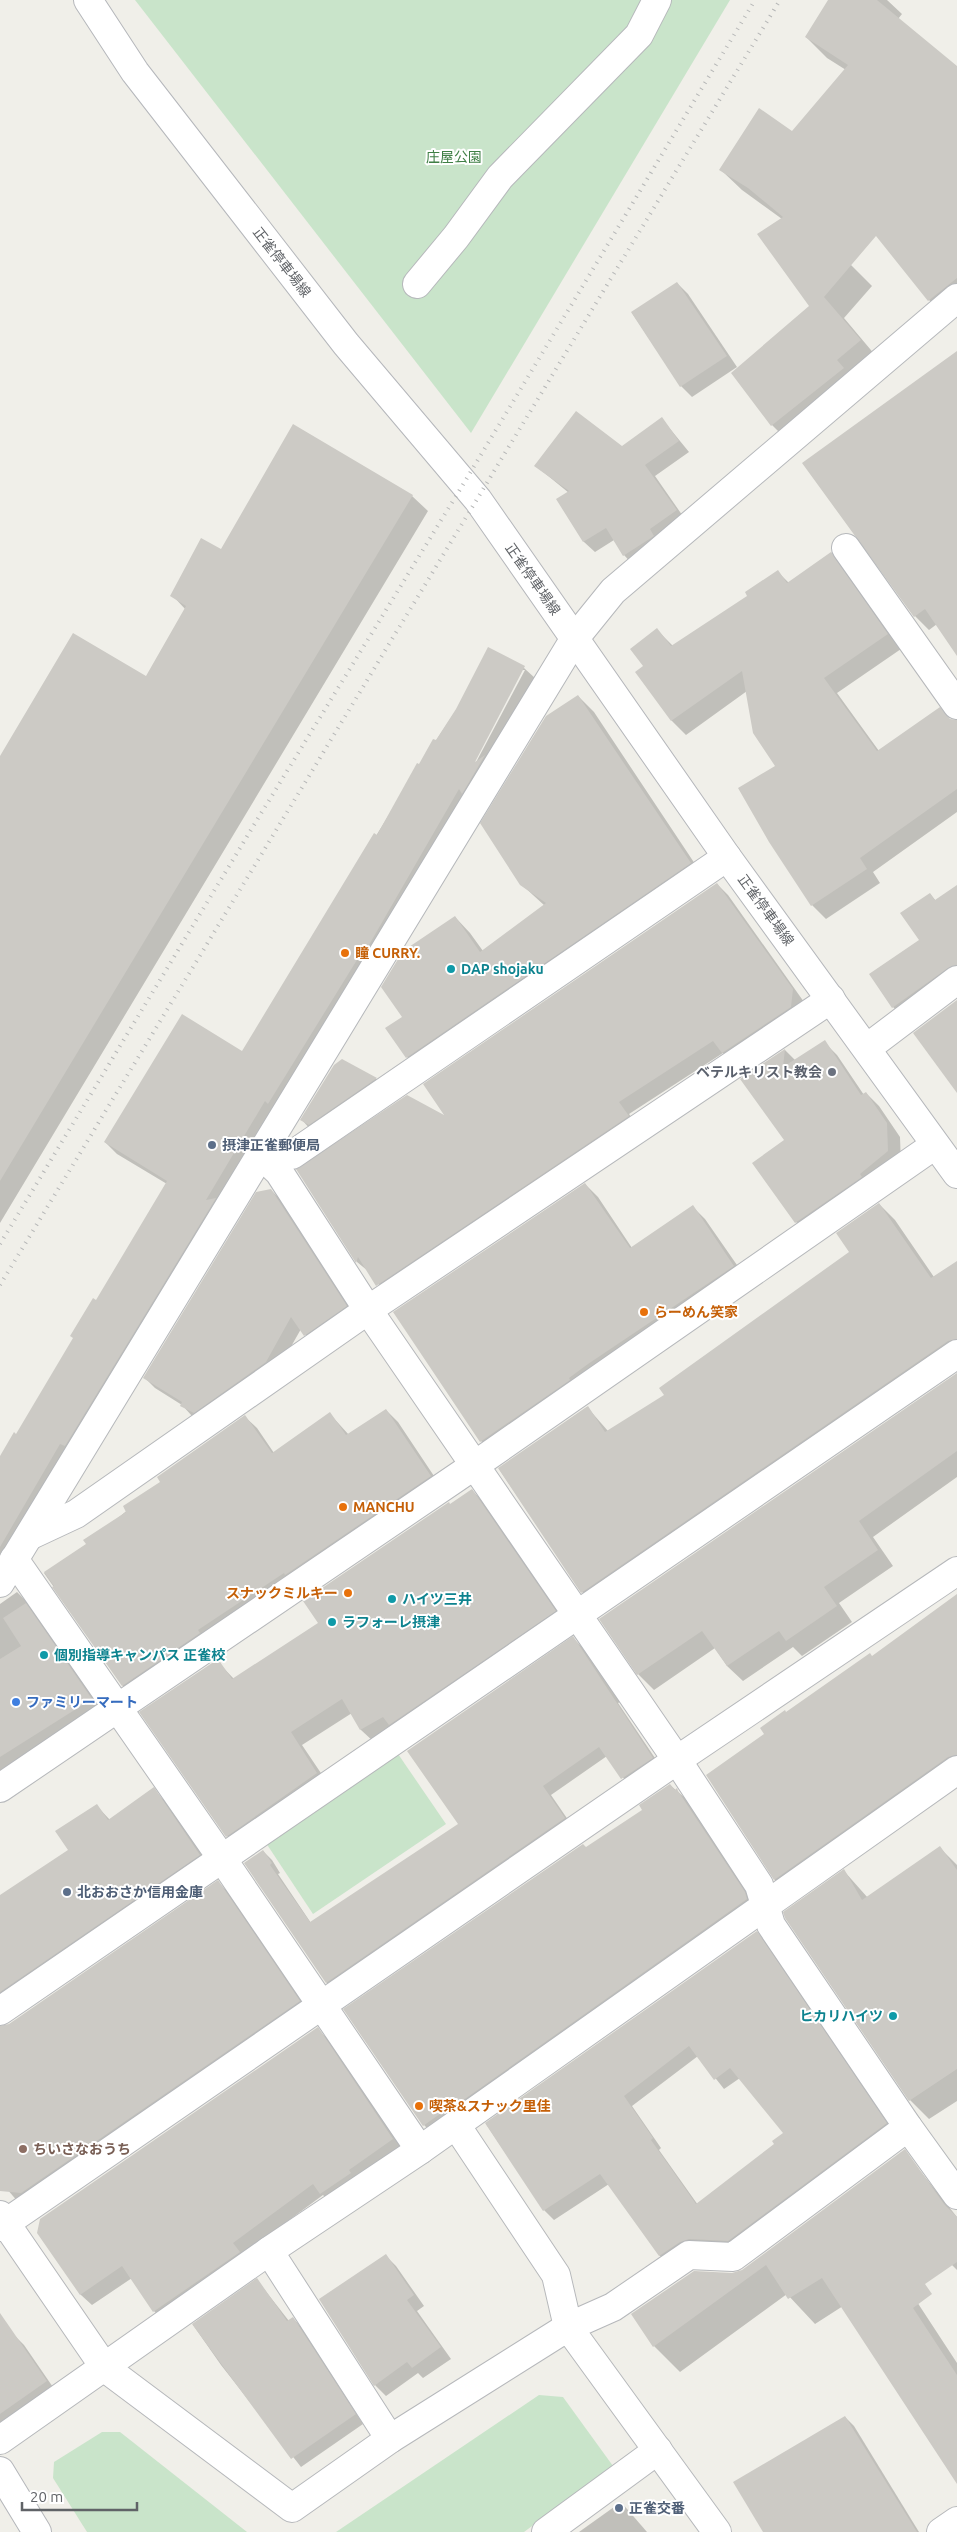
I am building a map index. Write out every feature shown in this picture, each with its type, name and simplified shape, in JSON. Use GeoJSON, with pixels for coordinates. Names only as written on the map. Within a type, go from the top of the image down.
{"type":"FeatureCollection","features":[{"type":"Feature","properties":{"kind":"street","name":"正雀停車場線"},"geometry":{"type":"LineString","coordinates":[[88,0],[135,72],[346,344],[478,500],[727,857],[832,999],[957,1174]]}},
{"type":"Feature","properties":{"kind":"street"},"geometry":{"type":"LineString","coordinates":[[417,284],[456,237],[500,177],[640,35],[657,0]]}},
{"type":"Feature","properties":{"kind":"street"},"geometry":{"type":"LineString","coordinates":[[0,1583],[575,638],[613,591],[957,298]]}},
{"type":"Feature","properties":{"kind":"street"},"geometry":{"type":"LineString","coordinates":[[846,548],[957,705]]}},
{"type":"Feature","properties":{"kind":"street"},"geometry":{"type":"LineString","coordinates":[[260,1154],[292,1155],[727,857]]}},
{"type":"Feature","properties":{"kind":"street"},"geometry":{"type":"LineString","coordinates":[[867,1048],[957,980]]}},
{"type":"Feature","properties":{"kind":"street"},"geometry":{"type":"LineString","coordinates":[[29,1536],[76,1514],[368,1310],[832,999]]}},
{"type":"Feature","properties":{"kind":"street"},"geometry":{"type":"LineString","coordinates":[[0,1788],[475,1465],[935,1145]]}},
{"type":"Feature","properties":{"kind":"street"},"geometry":{"type":"LineString","coordinates":[[260,1154],[279,1172],[368,1310],[678,1760],[759,1885],[771,1925],[908,2127],[957,2195]]}},
{"type":"Feature","properties":{"kind":"street"},"geometry":{"type":"LineString","coordinates":[[0,2011],[221,1857],[957,1354]]}},
{"type":"Feature","properties":{"kind":"street"},"geometry":{"type":"LineString","coordinates":[[14,1559],[221,1857],[420,2150]]}},
{"type":"Feature","properties":{"kind":"street"},"geometry":{"type":"LineString","coordinates":[[908,2127],[733,2257],[689,2255],[613,2307],[568,2327],[390,2439],[292,2508],[105,2368],[2,2222],[322,2006],[678,1760],[957,1571]]}},
{"type":"Feature","properties":{"kind":"street"},"geometry":{"type":"LineString","coordinates":[[0,2440],[269,2251],[456,2125],[765,1904],[957,1770]]}},
{"type":"Feature","properties":{"kind":"street"},"geometry":{"type":"LineString","coordinates":[[456,2125],[556,2275],[568,2327],[717,2532]]}},
{"type":"Feature","properties":{"kind":"street"},"geometry":{"type":"LineString","coordinates":[[269,2251],[390,2439]]}},
{"type":"Feature","properties":{"kind":"street"},"geometry":{"type":"LineString","coordinates":[[546,2532],[658,2450]]}},
{"type":"Feature","properties":{"kind":"street"},"geometry":{"type":"LineString","coordinates":[[0,2471],[37,2532]]}},
{"type":"Feature","properties":{"kind":"street"},"geometry":{"type":"LineString","coordinates":[[941,2532],[957,2521]]}},
{"type":"Feature","properties":{"kind":"green space","name":"庄屋公園"},"geometry":{"type":"Polygon","coordinates":[[[135,0],[730,0],[471,433],[135,0]]]}},
{"type":"Feature","properties":{"kind":"green space"},"geometry":{"type":"Polygon","coordinates":[[[396,1751],[446,1824],[313,1914],[264,1840],[396,1751]]]}},
{"type":"Feature","properties":{"kind":"green space"},"geometry":{"type":"Polygon","coordinates":[[[539,2395],[563,2397],[613,2466],[524,2532],[336,2532],[539,2395]]]}},
{"type":"Feature","properties":{"kind":"green space"},"geometry":{"type":"Polygon","coordinates":[[[102,2432],[120,2432],[247,2532],[87,2532],[53,2478],[54,2462],[102,2432]]]}},
{"type":"Feature","properties":{"kind":"building"},"geometry":{"type":"Polygon","coordinates":[[[828,0],[877,0],[957,66],[957,278],[928,301],[876,236],[824,297],[861,340],[837,360],[844,368],[771,426],[731,373],[809,306],[757,234],[783,217],[748,188],[719,170],[759,108],[792,131],[848,65],[805,37],[828,0]]]}},
{"type":"Feature","properties":{"kind":"building"},"geometry":{"type":"Polygon","coordinates":[[[677,282],[727,356],[680,387],[631,312],[677,282]]]}},
{"type":"Feature","properties":{"kind":"building"},"geometry":{"type":"Polygon","coordinates":[[[957,351],[957,656],[925,609],[914,617],[802,463],[957,351]]]}},
{"type":"Feature","properties":{"kind":"building"},"geometry":{"type":"Polygon","coordinates":[[[576,411],[622,446],[662,417],[679,441],[645,465],[677,510],[650,529],[654,536],[623,556],[606,528],[583,542],[556,499],[569,491],[534,466],[576,411]]]}},
{"type":"Feature","properties":{"kind":"building"},"geometry":{"type":"Polygon","coordinates":[[[293,424],[413,495],[0,1181],[0,756],[73,633],[146,676],[186,606],[170,596],[201,538],[221,549],[293,424]]]}},
{"type":"Feature","properties":{"kind":"building"},"geometry":{"type":"Polygon","coordinates":[[[831,552],[888,634],[824,678],[877,751],[940,707],[950,719],[957,720],[957,789],[860,858],[867,869],[811,906],[769,842],[738,788],[775,766],[753,733],[742,671],[671,721],[635,672],[643,666],[630,649],[657,628],[671,646],[747,596],[745,592],[778,570],[787,583],[831,552]]]}},
{"type":"Feature","properties":{"kind":"building"},"geometry":{"type":"Polygon","coordinates":[[[488,647],[525,666],[475,762],[485,755],[462,794],[459,789],[362,957],[360,955],[268,1104],[265,1101],[206,1200],[216,1198],[65,1446],[60,1444],[0,1547],[0,1456],[14,1432],[16,1434],[73,1338],[70,1336],[93,1298],[96,1300],[167,1181],[104,1142],[182,1014],[242,1051],[374,833],[377,835],[417,763],[419,764],[433,739],[436,740],[456,709],[488,647]]]}},
{"type":"Feature","properties":{"kind":"building"},"geometry":{"type":"Polygon","coordinates":[[[578,695],[691,863],[406,1058],[385,1028],[402,1017],[381,987],[403,951],[455,916],[480,952],[546,903],[520,885],[480,823],[546,716],[578,695]]]}},
{"type":"Feature","properties":{"kind":"building"},"geometry":{"type":"Polygon","coordinates":[[[717,883],[793,989],[791,1007],[722,1053],[713,1041],[619,1102],[629,1116],[376,1286],[358,1257],[356,1263],[296,1169],[407,1095],[444,1115],[423,1084],[717,883]]]}},
{"type":"Feature","properties":{"kind":"building"},"geometry":{"type":"Polygon","coordinates":[[[957,885],[957,965],[948,968],[892,1008],[869,974],[919,940],[900,913],[930,893],[935,900],[957,885]]]}},
{"type":"Feature","properties":{"kind":"building"},"geometry":{"type":"Polygon","coordinates":[[[957,1000],[957,1093],[913,1033],[957,1000]]]}},
{"type":"Feature","properties":{"kind":"building"},"geometry":{"type":"Polygon","coordinates":[[[825,1040],[861,1095],[866,1092],[887,1123],[888,1151],[860,1174],[862,1177],[795,1223],[752,1163],[784,1140],[740,1079],[785,1049],[783,1067],[825,1040]]]}},
{"type":"Feature","properties":{"kind":"building"},"geometry":{"type":"Polygon","coordinates":[[[342,1059],[377,1078],[309,1125],[300,1120],[334,1065],[342,1059]]]}},
{"type":"Feature","properties":{"kind":"building"},"geometry":{"type":"Polygon","coordinates":[[[585,1183],[630,1248],[693,1205],[734,1266],[588,1364],[569,1378],[570,1380],[480,1442],[393,1312],[585,1183]]]}},
{"type":"Feature","properties":{"kind":"building"},"geometry":{"type":"Polygon","coordinates":[[[271,1189],[347,1306],[304,1336],[291,1317],[266,1362],[194,1413],[180,1406],[182,1402],[143,1378],[256,1192],[271,1189]]]}},
{"type":"Feature","properties":{"kind":"building"},"geometry":{"type":"Polygon","coordinates":[[[879,1203],[931,1278],[957,1261],[957,1339],[948,1341],[581,1593],[498,1468],[588,1406],[605,1432],[664,1395],[659,1388],[849,1252],[836,1233],[879,1203]]]}},
{"type":"Feature","properties":{"kind":"building"},"geometry":{"type":"Polygon","coordinates":[[[957,1373],[957,1451],[859,1521],[878,1550],[824,1587],[837,1606],[786,1641],[779,1631],[727,1666],[702,1631],[637,1675],[599,1619],[957,1373]]]}},
{"type":"Feature","properties":{"kind":"building"},"geometry":{"type":"Polygon","coordinates":[[[386,1409],[431,1476],[285,1575],[284,1573],[198,1630],[200,1633],[122,1686],[52,1587],[54,1586],[44,1572],[86,1544],[83,1540],[126,1512],[123,1506],[160,1482],[157,1477],[245,1415],[272,1453],[330,1412],[346,1435],[386,1409]]]}},
{"type":"Feature","properties":{"kind":"building"},"geometry":{"type":"Polygon","coordinates":[[[472,1489],[556,1611],[389,1725],[383,1717],[360,1730],[342,1699],[291,1732],[317,1773],[226,1837],[139,1712],[218,1659],[232,1679],[318,1623],[303,1601],[449,1502],[450,1504],[472,1489]]]}},
{"type":"Feature","properties":{"kind":"building"},"geometry":{"type":"Polygon","coordinates":[[[957,1594],[957,1755],[948,1757],[774,1880],[706,1775],[764,1734],[760,1728],[870,1653],[872,1656],[957,1594]]]}},
{"type":"Feature","properties":{"kind":"building"},"geometry":{"type":"Polygon","coordinates":[[[26,1603],[92,1699],[0,1757],[0,1659],[21,1646],[3,1618],[26,1603]]]}},
{"type":"Feature","properties":{"kind":"building"},"geometry":{"type":"Polygon","coordinates":[[[573,1636],[653,1758],[621,1779],[599,1747],[543,1786],[565,1818],[326,1983],[244,1863],[263,1850],[272,1863],[270,1865],[310,1922],[458,1824],[407,1751],[573,1636]]]}},
{"type":"Feature","properties":{"kind":"building"},"geometry":{"type":"Polygon","coordinates":[[[670,1784],[675,1790],[677,1788],[745,1892],[747,1899],[445,2113],[444,2111],[423,2126],[343,2009],[583,1844],[586,1847],[642,1810],[639,1805],[670,1784]]]}},
{"type":"Feature","properties":{"kind":"building"},"geometry":{"type":"Polygon","coordinates":[[[154,1787],[200,1855],[0,1992],[0,1895],[68,1850],[55,1831],[97,1804],[108,1820],[154,1787]]]}},
{"type":"Feature","properties":{"kind":"building"},"geometry":{"type":"Polygon","coordinates":[[[940,1846],[957,1870],[957,2069],[909,2101],[785,1918],[783,1912],[844,1869],[862,1900],[940,1846]]]}},
{"type":"Feature","properties":{"kind":"building"},"geometry":{"type":"Polygon","coordinates":[[[218,1880],[300,2001],[21,2193],[0,2191],[0,2026],[9,2024],[218,1880]]]}},
{"type":"Feature","properties":{"kind":"building"},"geometry":{"type":"Polygon","coordinates":[[[757,1931],[887,2123],[728,2241],[689,2239],[680,2242],[659,2256],[600,2174],[543,2211],[485,2123],[757,1931]],[[689,2046],[624,2096],[653,2138],[651,2140],[696,2204],[774,2144],[772,2141],[783,2133],[730,2068],[714,2080],[689,2046]]]}},
{"type":"Feature","properties":{"kind":"building"},"geometry":{"type":"Polygon","coordinates":[[[318,2027],[393,2139],[349,2170],[351,2173],[320,2194],[313,2184],[233,2243],[240,2252],[153,2312],[122,2266],[80,2295],[37,2233],[40,2219],[318,2027]]]}},
{"type":"Feature","properties":{"kind":"building"},"geometry":{"type":"Polygon","coordinates":[[[905,2149],[944,2204],[957,2217],[957,2262],[925,2284],[932,2294],[913,2308],[957,2375],[957,2484],[822,2278],[788,2299],[766,2265],[653,2347],[631,2314],[694,2271],[732,2273],[742,2270],[905,2149]]]}},
{"type":"Feature","properties":{"kind":"building"},"geometry":{"type":"Polygon","coordinates":[[[386,2254],[414,2295],[407,2300],[441,2347],[412,2368],[407,2362],[374,2386],[319,2299],[386,2254]]]}},
{"type":"Feature","properties":{"kind":"building"},"geometry":{"type":"Polygon","coordinates":[[[257,2278],[287,2321],[293,2317],[356,2414],[291,2459],[192,2324],[257,2278]]]}},
{"type":"Feature","properties":{"kind":"building"},"geometry":{"type":"Polygon","coordinates":[[[0,2313],[47,2381],[0,2414],[0,2313]]]}},
{"type":"Feature","properties":{"kind":"building"},"geometry":{"type":"Polygon","coordinates":[[[845,2416],[917,2532],[763,2532],[733,2482],[845,2416]]]}},
{"type":"Feature","properties":{"kind":"railway"},"geometry":{"type":"LineString","coordinates":[[0,1244],[464,483],[755,0]]}},
{"type":"Feature","properties":{"kind":"railway"},"geometry":{"type":"LineString","coordinates":[[0,1285],[780,0]]}},
{"type":"Feature","properties":{"kind":"place","name":"瞳 CURRY."},"geometry":{"type":"Point","coordinates":[345,953]}},
{"type":"Feature","properties":{"kind":"place","name":"DAP shojaku"},"geometry":{"type":"Point","coordinates":[451,969]}},
{"type":"Feature","properties":{"kind":"place","name":"ベテルキリスト教会"},"geometry":{"type":"Point","coordinates":[832,1072]}},
{"type":"Feature","properties":{"kind":"place","name":"摂津正雀郵便局"},"geometry":{"type":"Point","coordinates":[212,1145]}},
{"type":"Feature","properties":{"kind":"place","name":"らーめん笑家"},"geometry":{"type":"Point","coordinates":[644,1312]}},
{"type":"Feature","properties":{"kind":"place","name":"MANCHU"},"geometry":{"type":"Point","coordinates":[343,1507]}},
{"type":"Feature","properties":{"kind":"place","name":"スナックミルキー"},"geometry":{"type":"Point","coordinates":[348,1593]}},
{"type":"Feature","properties":{"kind":"place","name":"ハイツ三井"},"geometry":{"type":"Point","coordinates":[392,1599]}},
{"type":"Feature","properties":{"kind":"place","name":"ラフォーレ摂津"},"geometry":{"type":"Point","coordinates":[332,1622]}},
{"type":"Feature","properties":{"kind":"place","name":"個別指導キャンパス 正雀校"},"geometry":{"type":"Point","coordinates":[44,1655]}},
{"type":"Feature","properties":{"kind":"place","name":"ファミリーマート"},"geometry":{"type":"Point","coordinates":[16,1702]}},
{"type":"Feature","properties":{"kind":"place","name":"北おおさか信用金庫"},"geometry":{"type":"Point","coordinates":[67,1892]}},
{"type":"Feature","properties":{"kind":"place","name":"ヒカリハイツ"},"geometry":{"type":"Point","coordinates":[893,2016]}},
{"type":"Feature","properties":{"kind":"place","name":"喫茶&スナック里佳"},"geometry":{"type":"Point","coordinates":[419,2106]}},
{"type":"Feature","properties":{"kind":"place","name":"ちいさなおうち"},"geometry":{"type":"Point","coordinates":[23,2149]}},
{"type":"Feature","properties":{"kind":"place","name":"正雀交番"},"geometry":{"type":"Point","coordinates":[619,2508]}}]}
